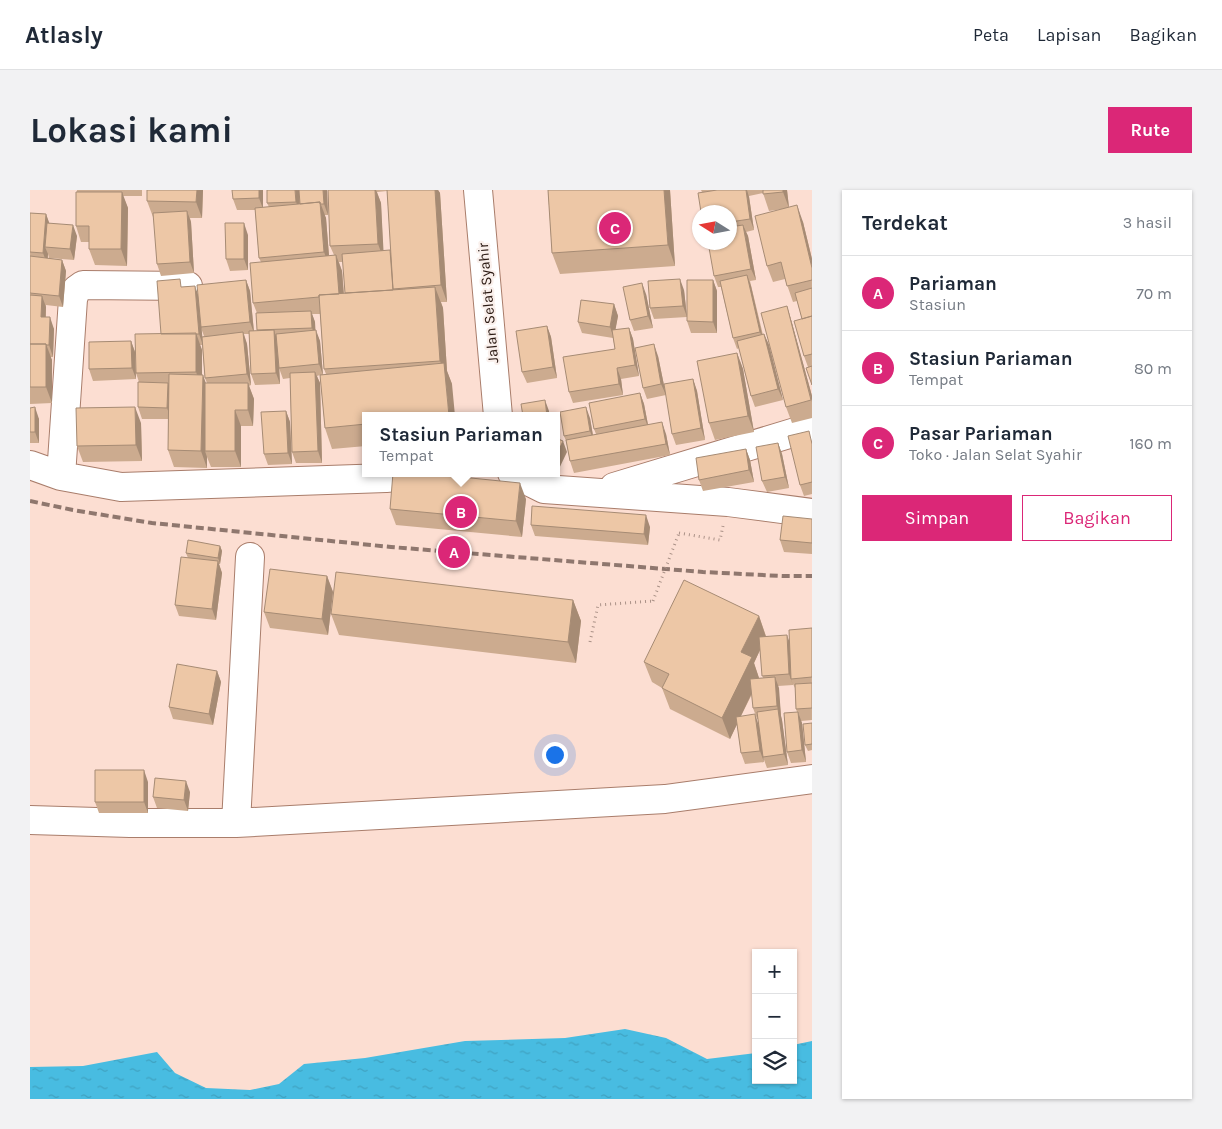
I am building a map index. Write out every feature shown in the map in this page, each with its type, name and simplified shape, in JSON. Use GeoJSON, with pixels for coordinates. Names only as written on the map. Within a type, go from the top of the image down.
{"type":"FeatureCollection","features":[{"type":"Feature","properties":{"kind":"street","name":"Jalan Selat Syahir"},"geometry":{"type":"LineString","coordinates":[[478,190],[498,412]]}},
{"type":"Feature","properties":{"kind":"street"},"geometry":{"type":"LineString","coordinates":[[61,476],[73,299],[76,290],[83,285],[188,286]]}},
{"type":"Feature","properties":{"kind":"street"},"geometry":{"type":"LineString","coordinates":[[598,492],[812,426]]}},
{"type":"Feature","properties":{"kind":"street"},"geometry":{"type":"LineString","coordinates":[[30,465],[61,476],[121,487],[397,477]]}},
{"type":"Feature","properties":{"kind":"street"},"geometry":{"type":"LineString","coordinates":[[520,477],[544,489],[728,502],[812,513]]}},
{"type":"Feature","properties":{"kind":"street"},"geometry":{"type":"LineString","coordinates":[[236,823],[250,557]]}},
{"type":"Feature","properties":{"kind":"street"},"geometry":{"type":"LineString","coordinates":[[30,820],[130,823],[236,823],[665,799],[812,779]]}},
{"type":"Feature","properties":{"kind":"path"},"geometry":{"type":"LineString","coordinates":[[590,642],[598,605],[653,600],[679,533],[720,540],[723,526]]}},
{"type":"Feature","properties":{"kind":"water"},"geometry":{"type":"Polygon","coordinates":[[[625,1029],[666,1038],[707,1059],[752,1053],[752,1084],[797,1084],[797,1044],[812,1041],[812,1099],[30,1099],[30,1067],[83,1066],[157,1052],[175,1073],[206,1088],[250,1090],[279,1084],[304,1064],[365,1058],[465,1041],[565,1038],[625,1029]]]}},
{"type":"Feature","properties":{"kind":"building"},"geometry":{"type":"Polygon","coordinates":[[[147,190],[197,190],[196,202],[147,201],[147,190]]]}},
{"type":"Feature","properties":{"kind":"building"},"geometry":{"type":"Polygon","coordinates":[[[232,190],[259,190],[259,198],[233,199],[232,190]]]}},
{"type":"Feature","properties":{"kind":"building"},"geometry":{"type":"Polygon","coordinates":[[[267,190],[295,190],[296,202],[267,203],[267,190]]]}},
{"type":"Feature","properties":{"kind":"building"},"geometry":{"type":"Polygon","coordinates":[[[299,190],[323,190],[324,204],[320,204],[320,202],[300,204],[299,190]]]}},
{"type":"Feature","properties":{"kind":"building"},"geometry":{"type":"Polygon","coordinates":[[[328,190],[375,190],[378,244],[330,246],[328,190]]]}},
{"type":"Feature","properties":{"kind":"building"},"geometry":{"type":"Polygon","coordinates":[[[387,190],[435,190],[441,285],[393,289],[387,190]]]}},
{"type":"Feature","properties":{"kind":"building"},"geometry":{"type":"Polygon","coordinates":[[[548,190],[664,190],[668,245],[552,253],[548,190]]]}},
{"type":"Feature","properties":{"kind":"building"},"geometry":{"type":"Polygon","coordinates":[[[717,190],[746,190],[750,219],[737,221],[737,205],[700,205],[698,193],[717,190]]]}},
{"type":"Feature","properties":{"kind":"building"},"geometry":{"type":"Polygon","coordinates":[[[763,190],[783,190],[783,192],[763,194],[763,190]]]}},
{"type":"Feature","properties":{"kind":"building"},"geometry":{"type":"Polygon","coordinates":[[[76,192],[122,192],[121,249],[89,249],[89,226],[76,226],[76,192]]]}},
{"type":"Feature","properties":{"kind":"building"},"geometry":{"type":"Polygon","coordinates":[[[320,202],[324,252],[259,258],[255,208],[320,202]]]}},
{"type":"Feature","properties":{"kind":"building"},"geometry":{"type":"Polygon","coordinates":[[[797,205],[812,268],[812,280],[787,286],[781,262],[767,266],[755,216],[797,205]]]}},
{"type":"Feature","properties":{"kind":"building"},"geometry":{"type":"Polygon","coordinates":[[[187,211],[190,262],[157,264],[153,213],[187,211]]]}},
{"type":"Feature","properties":{"kind":"building"},"geometry":{"type":"Polygon","coordinates":[[[30,213],[46,214],[43,253],[30,252],[30,213]]]}},
{"type":"Feature","properties":{"kind":"building"},"geometry":{"type":"Polygon","coordinates":[[[47,223],[73,225],[70,249],[45,247],[47,223]]]}},
{"type":"Feature","properties":{"kind":"building"},"geometry":{"type":"Polygon","coordinates":[[[225,223],[244,223],[244,259],[226,259],[225,223]]]}},
{"type":"Feature","properties":{"kind":"building"},"geometry":{"type":"Polygon","coordinates":[[[743,225],[751,269],[714,276],[709,250],[737,250],[737,226],[743,225]]]}},
{"type":"Feature","properties":{"kind":"building"},"geometry":{"type":"Polygon","coordinates":[[[390,250],[393,290],[345,293],[342,254],[390,250]]]}},
{"type":"Feature","properties":{"kind":"building"},"geometry":{"type":"Polygon","coordinates":[[[336,255],[339,294],[253,303],[250,263],[336,255]]]}},
{"type":"Feature","properties":{"kind":"building"},"geometry":{"type":"Polygon","coordinates":[[[30,256],[62,260],[59,296],[30,293],[30,256]]]}},
{"type":"Feature","properties":{"kind":"building"},"geometry":{"type":"Polygon","coordinates":[[[747,275],[760,332],[733,338],[720,281],[747,275]]]}},
{"type":"Feature","properties":{"kind":"building"},"geometry":{"type":"Polygon","coordinates":[[[180,279],[181,287],[195,286],[199,334],[161,334],[157,281],[180,279]]]}},
{"type":"Feature","properties":{"kind":"building"},"geometry":{"type":"Polygon","coordinates":[[[680,279],[683,306],[650,308],[648,281],[680,279]]]}},
{"type":"Feature","properties":{"kind":"building"},"geometry":{"type":"Polygon","coordinates":[[[246,280],[250,322],[201,327],[197,285],[246,280]]]}},
{"type":"Feature","properties":{"kind":"building"},"geometry":{"type":"Polygon","coordinates":[[[687,280],[713,280],[713,322],[687,321],[687,280]]]}},
{"type":"Feature","properties":{"kind":"building"},"geometry":{"type":"Polygon","coordinates":[[[642,283],[648,316],[630,320],[623,287],[642,283]]]}},
{"type":"Feature","properties":{"kind":"building"},"geometry":{"type":"Polygon","coordinates":[[[435,287],[440,361],[324,369],[319,295],[435,287]]]}},
{"type":"Feature","properties":{"kind":"building"},"geometry":{"type":"Polygon","coordinates":[[[812,288],[812,316],[802,319],[795,293],[812,288]]]}},
{"type":"Feature","properties":{"kind":"building"},"geometry":{"type":"Polygon","coordinates":[[[30,295],[42,296],[41,317],[50,317],[49,345],[30,344],[30,295]]]}},
{"type":"Feature","properties":{"kind":"building"},"geometry":{"type":"Polygon","coordinates":[[[581,300],[614,304],[610,327],[578,322],[581,300]]]}},
{"type":"Feature","properties":{"kind":"building"},"geometry":{"type":"Polygon","coordinates":[[[787,306],[811,400],[786,407],[761,313],[787,306]]]}},
{"type":"Feature","properties":{"kind":"building"},"geometry":{"type":"Polygon","coordinates":[[[311,311],[312,328],[257,330],[256,313],[311,311]]]}},
{"type":"Feature","properties":{"kind":"building"},"geometry":{"type":"Polygon","coordinates":[[[812,316],[812,354],[804,356],[794,321],[812,316]]]}},
{"type":"Feature","properties":{"kind":"building"},"geometry":{"type":"Polygon","coordinates":[[[547,326],[553,367],[522,372],[516,331],[547,326]]]}},
{"type":"Feature","properties":{"kind":"building"},"geometry":{"type":"Polygon","coordinates":[[[629,328],[635,365],[617,368],[619,384],[569,392],[563,357],[615,349],[612,330],[629,328]]]}},
{"type":"Feature","properties":{"kind":"building"},"geometry":{"type":"Polygon","coordinates":[[[274,330],[276,373],[251,374],[249,331],[274,330]]]}},
{"type":"Feature","properties":{"kind":"building"},"geometry":{"type":"Polygon","coordinates":[[[316,330],[319,364],[279,368],[276,334],[316,330]]]}},
{"type":"Feature","properties":{"kind":"building"},"geometry":{"type":"Polygon","coordinates":[[[243,332],[247,374],[205,378],[202,337],[243,332]]]}},
{"type":"Feature","properties":{"kind":"building"},"geometry":{"type":"Polygon","coordinates":[[[196,333],[196,372],[136,373],[135,334],[196,333]]]}},
{"type":"Feature","properties":{"kind":"building"},"geometry":{"type":"Polygon","coordinates":[[[764,334],[778,389],[751,396],[737,341],[764,334]]]}},
{"type":"Feature","properties":{"kind":"building"},"geometry":{"type":"Polygon","coordinates":[[[131,341],[132,368],[89,369],[89,342],[131,341]]]}},
{"type":"Feature","properties":{"kind":"building"},"geometry":{"type":"Polygon","coordinates":[[[30,344],[46,344],[46,387],[30,387],[30,344]]]}},
{"type":"Feature","properties":{"kind":"building"},"geometry":{"type":"Polygon","coordinates":[[[654,344],[661,384],[643,388],[635,348],[654,344]]]}},
{"type":"Feature","properties":{"kind":"building"},"geometry":{"type":"Polygon","coordinates":[[[737,353],[748,416],[709,423],[697,361],[737,353]]]}},
{"type":"Feature","properties":{"kind":"building"},"geometry":{"type":"Polygon","coordinates":[[[444,363],[449,412],[362,412],[362,424],[325,428],[320,375],[444,363]]]}},
{"type":"Feature","properties":{"kind":"building"},"geometry":{"type":"Polygon","coordinates":[[[812,366],[812,385],[806,368],[812,366]]]}},
{"type":"Feature","properties":{"kind":"building"},"geometry":{"type":"Polygon","coordinates":[[[315,372],[318,451],[292,452],[290,373],[315,372]]]}},
{"type":"Feature","properties":{"kind":"building"},"geometry":{"type":"Polygon","coordinates":[[[169,374],[203,375],[201,451],[168,450],[169,374]]]}},
{"type":"Feature","properties":{"kind":"building"},"geometry":{"type":"Polygon","coordinates":[[[693,379],[701,428],[672,434],[664,384],[693,379]]]}},
{"type":"Feature","properties":{"kind":"building"},"geometry":{"type":"Polygon","coordinates":[[[138,382],[168,383],[167,408],[138,407],[138,382]]]}},
{"type":"Feature","properties":{"kind":"building"},"geometry":{"type":"Polygon","coordinates":[[[205,383],[248,383],[248,410],[235,410],[235,451],[205,451],[205,383]]]}},
{"type":"Feature","properties":{"kind":"building"},"geometry":{"type":"Polygon","coordinates":[[[640,393],[645,419],[594,429],[589,403],[640,393]]]}},
{"type":"Feature","properties":{"kind":"building"},"geometry":{"type":"Polygon","coordinates":[[[545,400],[546,412],[522,412],[521,404],[545,400]]]}},
{"type":"Feature","properties":{"kind":"building"},"geometry":{"type":"Polygon","coordinates":[[[35,407],[35,432],[30,432],[30,408],[35,407]]]}},
{"type":"Feature","properties":{"kind":"building"},"geometry":{"type":"Polygon","coordinates":[[[135,407],[136,445],[77,446],[76,408],[135,407]]]}},
{"type":"Feature","properties":{"kind":"building"},"geometry":{"type":"Polygon","coordinates":[[[586,407],[590,431],[564,436],[560,412],[586,407]]]}},
{"type":"Feature","properties":{"kind":"building"},"geometry":{"type":"Polygon","coordinates":[[[286,411],[288,453],[264,454],[261,412],[286,411]]]}},
{"type":"Feature","properties":{"kind":"building"},"geometry":{"type":"Polygon","coordinates":[[[662,422],[666,444],[570,461],[566,440],[662,422]]]}},
{"type":"Feature","properties":{"kind":"building"},"geometry":{"type":"Polygon","coordinates":[[[809,431],[812,444],[812,482],[800,485],[788,436],[809,431]]]}},
{"type":"Feature","properties":{"kind":"building"},"geometry":{"type":"Polygon","coordinates":[[[778,443],[785,477],[762,481],[756,447],[778,443]]]}},
{"type":"Feature","properties":{"kind":"building"},"geometry":{"type":"Polygon","coordinates":[[[746,449],[749,470],[699,480],[696,458],[746,449]]]}},
{"type":"Feature","properties":{"kind":"building"},"geometry":{"type":"Polygon","coordinates":[[[393,477],[461,477],[520,483],[516,521],[390,509],[393,477]]]}},
{"type":"Feature","properties":{"kind":"building"},"geometry":{"type":"Polygon","coordinates":[[[532,506],[646,515],[644,534],[531,525],[532,506]]]}},
{"type":"Feature","properties":{"kind":"building"},"geometry":{"type":"Polygon","coordinates":[[[783,516],[812,519],[812,543],[780,540],[783,516]]]}},
{"type":"Feature","properties":{"kind":"building"},"geometry":{"type":"Polygon","coordinates":[[[188,540],[220,546],[218,558],[186,553],[188,540]]]}},
{"type":"Feature","properties":{"kind":"building"},"geometry":{"type":"Polygon","coordinates":[[[181,557],[218,561],[212,609],[175,605],[181,557]]]}},
{"type":"Feature","properties":{"kind":"building"},"geometry":{"type":"Polygon","coordinates":[[[270,569],[327,576],[322,619],[264,612],[270,569]]]}},
{"type":"Feature","properties":{"kind":"building"},"geometry":{"type":"Polygon","coordinates":[[[336,572],[573,600],[568,642],[331,614],[336,572]]]}},
{"type":"Feature","properties":{"kind":"building"},"geometry":{"type":"Polygon","coordinates":[[[684,580],[759,616],[741,652],[752,657],[722,718],[662,688],[669,674],[644,662],[684,580]]]}},
{"type":"Feature","properties":{"kind":"building"},"geometry":{"type":"Polygon","coordinates":[[[812,628],[812,677],[791,679],[789,630],[812,628]]]}},
{"type":"Feature","properties":{"kind":"building"},"geometry":{"type":"Polygon","coordinates":[[[787,635],[789,674],[762,676],[759,637],[787,635]]]}},
{"type":"Feature","properties":{"kind":"building"},"geometry":{"type":"Polygon","coordinates":[[[177,664],[217,671],[209,714],[169,707],[177,664]]]}},
{"type":"Feature","properties":{"kind":"building"},"geometry":{"type":"Polygon","coordinates":[[[775,677],[777,706],[753,708],[750,679],[775,677]]]}},
{"type":"Feature","properties":{"kind":"building"},"geometry":{"type":"Polygon","coordinates":[[[812,683],[812,708],[796,709],[795,684],[812,683]]]}},
{"type":"Feature","properties":{"kind":"building"},"geometry":{"type":"Polygon","coordinates":[[[778,709],[784,754],[763,757],[757,712],[778,709]]]}},
{"type":"Feature","properties":{"kind":"building"},"geometry":{"type":"Polygon","coordinates":[[[798,712],[802,750],[787,752],[784,713],[798,712]]]}},
{"type":"Feature","properties":{"kind":"building"},"geometry":{"type":"Polygon","coordinates":[[[755,714],[760,751],[741,753],[736,717],[755,714]]]}},
{"type":"Feature","properties":{"kind":"building"},"geometry":{"type":"Polygon","coordinates":[[[812,723],[812,744],[805,745],[803,724],[812,723]]]}},
{"type":"Feature","properties":{"kind":"building"},"geometry":{"type":"Polygon","coordinates":[[[95,770],[144,770],[144,802],[95,802],[95,770]]]}},
{"type":"Feature","properties":{"kind":"building"},"geometry":{"type":"Polygon","coordinates":[[[155,778],[186,781],[184,800],[153,797],[155,778]]]}},
{"type":"Feature","properties":{"kind":"railway"},"geometry":{"type":"LineString","coordinates":[[30,501],[152,523],[391,547],[703,572],[812,576]]}},
{"type":"Feature","properties":{"kind":"place","name":"Pasar Pariaman"},"geometry":{"type":"Point","coordinates":[615,228]}},
{"type":"Feature","properties":{"kind":"place","name":"Stasiun Pariaman"},"geometry":{"type":"Point","coordinates":[461,512]}},
{"type":"Feature","properties":{"kind":"place","name":"Pariaman"},"geometry":{"type":"Point","coordinates":[454,552]}}]}
